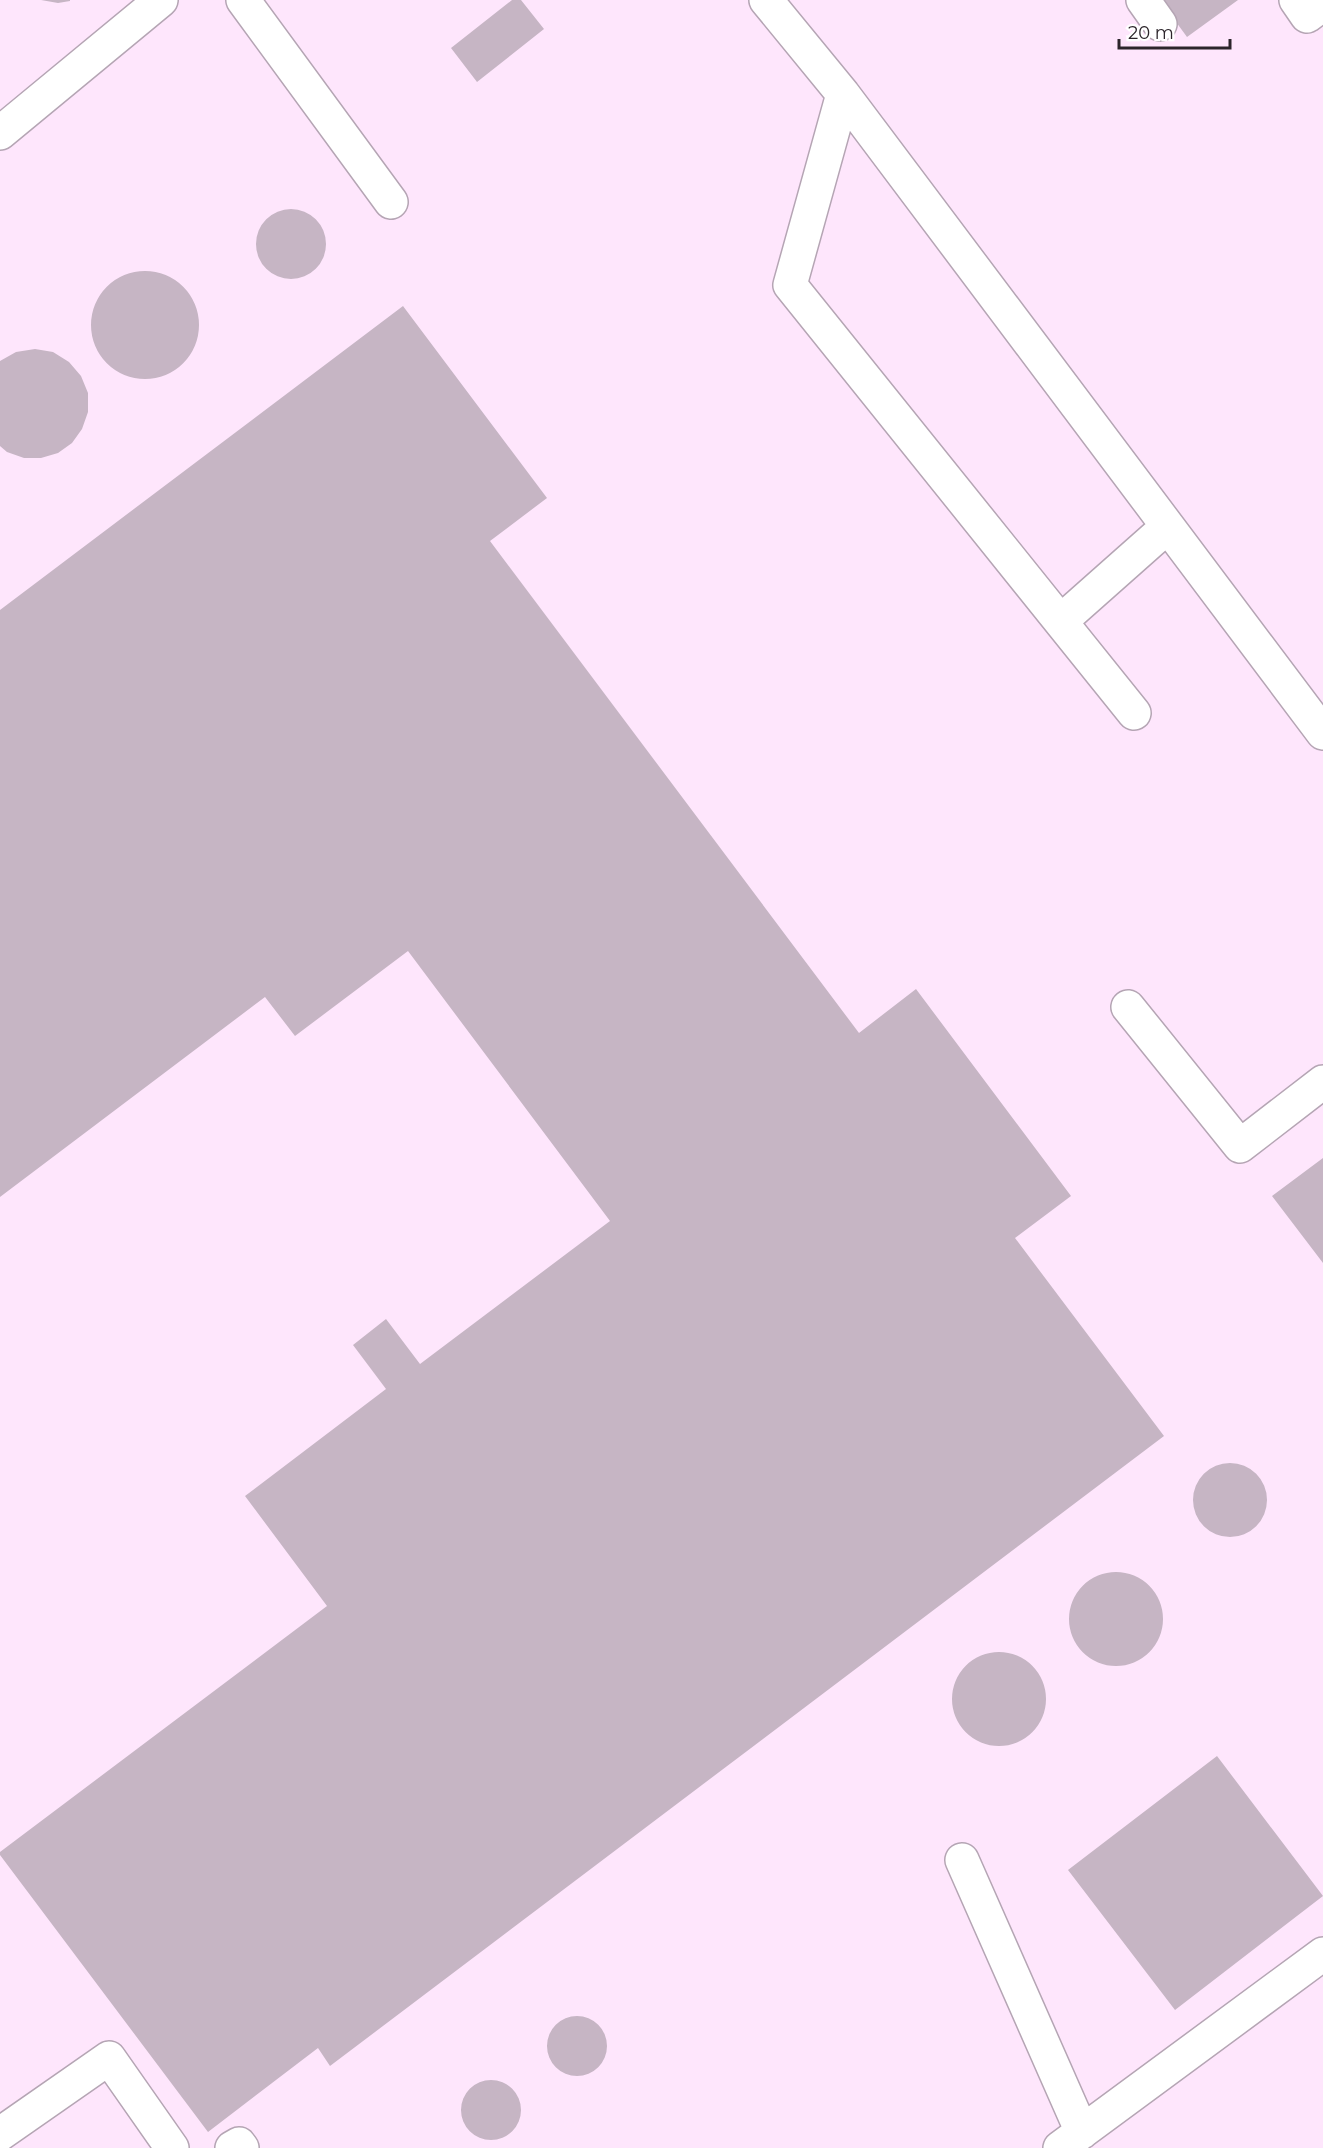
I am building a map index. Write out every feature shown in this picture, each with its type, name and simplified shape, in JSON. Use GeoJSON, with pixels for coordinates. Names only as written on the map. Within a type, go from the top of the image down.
{"type":"FeatureCollection","features":[{"type":"Feature","properties":{"kind":"lane"},"geometry":{"type":"LineString","coordinates":[[0,133],[161,0]]}},
{"type":"Feature","properties":{"kind":"lane"},"geometry":{"type":"LineString","coordinates":[[243,0],[391,202]]}},
{"type":"Feature","properties":{"kind":"lane"},"geometry":{"type":"LineString","coordinates":[[766,0],[843,94],[1323,733]]}},
{"type":"Feature","properties":{"kind":"lane"},"geometry":{"type":"LineString","coordinates":[[1296,0],[1307,16],[1323,4]]}},
{"type":"Feature","properties":{"kind":"lane"},"geometry":{"type":"LineString","coordinates":[[843,94],[790,285],[1134,713]]}},
{"type":"Feature","properties":{"kind":"lane"},"geometry":{"type":"LineString","coordinates":[[1061,621],[1167,526]]}},
{"type":"Feature","properties":{"kind":"lane"},"geometry":{"type":"LineString","coordinates":[[1128,1006],[1240,1146],[1323,1082]]}},
{"type":"Feature","properties":{"kind":"lane"},"geometry":{"type":"LineString","coordinates":[[962,1860],[1071,2140],[1323,1954]]}},
{"type":"Feature","properties":{"kind":"lane"},"geometry":{"type":"LineString","coordinates":[[0,2134],[109,2058],[172,2148]]}},
{"type":"Feature","properties":{"kind":"lane"},"geometry":{"type":"LineString","coordinates":[[232,2148],[239,2144],[242,2148]]}},
{"type":"Feature","properties":{"kind":"shaded area"},"geometry":{"type":"Polygon","coordinates":[[[0,0],[1323,0],[1323,2148],[0,2148],[0,0]]]}},
{"type":"Feature","properties":{"kind":"building"},"geometry":{"type":"Polygon","coordinates":[[[41,0],[70,0],[70,1],[58,3],[41,0]]]}},
{"type":"Feature","properties":{"kind":"building"},"geometry":{"type":"Polygon","coordinates":[[[512,0],[521,0],[544,29],[477,82],[451,48],[512,0]]]}},
{"type":"Feature","properties":{"kind":"building"},"geometry":{"type":"Polygon","coordinates":[[[1160,0],[1238,0],[1187,37],[1160,0]]]}},
{"type":"Feature","properties":{"kind":"building"},"geometry":{"type":"Polygon","coordinates":[[[291,209],[310,215],[320,225],[326,244],[320,263],[310,273],[291,279],[272,273],[262,263],[256,244],[262,225],[272,215],[291,209]]]}},
{"type":"Feature","properties":{"kind":"building"},"geometry":{"type":"Polygon","coordinates":[[[145,271],[166,275],[183,287],[195,304],[199,325],[195,346],[183,363],[166,375],[145,379],[124,375],[107,363],[95,346],[91,325],[95,304],[107,287],[124,275],[145,271]]]}},
{"type":"Feature","properties":{"kind":"building"},"geometry":{"type":"Polygon","coordinates":[[[403,306],[547,498],[490,541],[859,1033],[916,989],[1071,1196],[1015,1238],[1164,1436],[330,2066],[318,2048],[208,2132],[0,1852],[327,1606],[245,1496],[386,1389],[353,1345],[386,1319],[420,1364],[610,1221],[408,951],[295,1036],[265,997],[0,1197],[0,610],[403,306]]]}},
{"type":"Feature","properties":{"kind":"building"},"geometry":{"type":"Polygon","coordinates":[[[35,349],[53,352],[69,362],[81,376],[88,393],[88,412],[82,429],[72,443],[58,453],[41,458],[24,458],[7,452],[0,446],[0,361],[16,352],[35,349]]]}},
{"type":"Feature","properties":{"kind":"building"},"geometry":{"type":"Polygon","coordinates":[[[1323,1158],[1323,1263],[1272,1196],[1323,1158]]]}},
{"type":"Feature","properties":{"kind":"building"},"geometry":{"type":"Polygon","coordinates":[[[1230,1463],[1251,1469],[1261,1479],[1267,1500],[1261,1521],[1251,1531],[1230,1537],[1209,1531],[1199,1521],[1193,1500],[1199,1479],[1209,1469],[1230,1463]]]}},
{"type":"Feature","properties":{"kind":"building"},"geometry":{"type":"Polygon","coordinates":[[[1116,1572],[1134,1575],[1149,1586],[1160,1601],[1163,1619],[1160,1637],[1149,1652],[1134,1663],[1116,1666],[1098,1663],[1083,1652],[1072,1637],[1069,1619],[1072,1601],[1083,1586],[1098,1575],[1116,1572]]]}},
{"type":"Feature","properties":{"kind":"building"},"geometry":{"type":"Polygon","coordinates":[[[999,1652],[1017,1655],[1033,1665],[1043,1681],[1046,1699],[1043,1717],[1033,1733],[1017,1743],[999,1746],[981,1743],[965,1733],[955,1717],[952,1699],[955,1681],[965,1665],[981,1655],[999,1652]]]}},
{"type":"Feature","properties":{"kind":"building"},"geometry":{"type":"Polygon","coordinates":[[[1217,1756],[1323,1896],[1175,2010],[1068,1870],[1217,1756]]]}},
{"type":"Feature","properties":{"kind":"building"},"geometry":{"type":"Polygon","coordinates":[[[571,2016],[583,2016],[594,2021],[602,2029],[607,2046],[605,2058],[594,2071],[583,2076],[571,2076],[560,2071],[552,2063],[547,2052],[547,2040],[552,2029],[560,2021],[571,2016]]]}},
{"type":"Feature","properties":{"kind":"building"},"geometry":{"type":"Polygon","coordinates":[[[485,2080],[497,2080],[508,2085],[516,2093],[521,2110],[519,2122],[508,2135],[497,2140],[485,2140],[474,2135],[466,2127],[461,2116],[461,2104],[466,2093],[474,2085],[485,2080]]]}}]}
